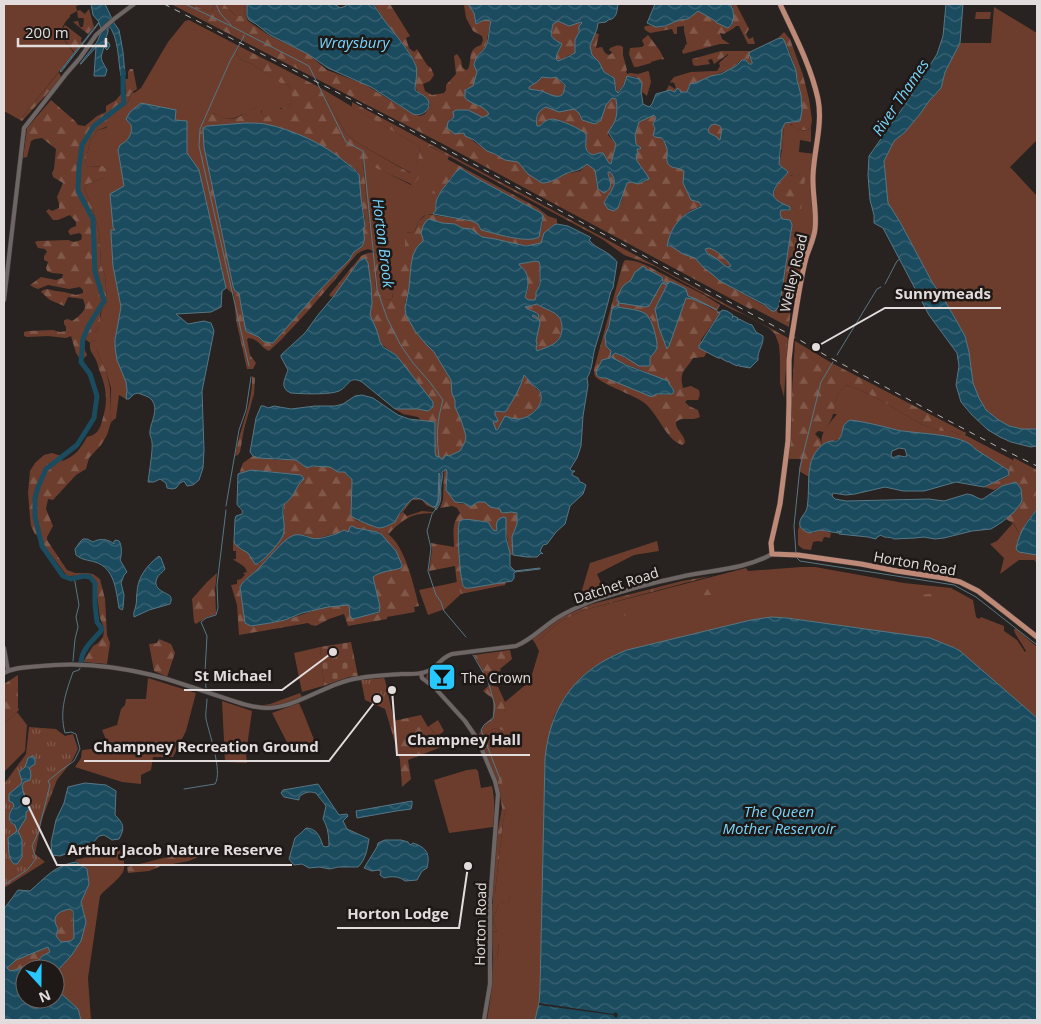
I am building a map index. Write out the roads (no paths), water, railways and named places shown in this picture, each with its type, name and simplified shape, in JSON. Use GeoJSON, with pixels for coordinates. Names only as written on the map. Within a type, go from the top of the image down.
{"type":"FeatureCollection","features":[{"type":"Feature","properties":{"kind":"main road","name":"Welley Road"},"geometry":{"type":"LineString","coordinates":[[772,554],[771,543],[780,504],[787,448],[790,340],[805,262],[815,231],[813,174],[819,112],[811,74],[780,4]]}},
{"type":"Feature","properties":{"kind":"main road","name":"Horton Road"},"geometry":{"type":"LineString","coordinates":[[772,554],[796,555],[960,582],[989,600],[1037,637]]}},
{"type":"Feature","properties":{"kind":"street"},"geometry":{"type":"LineString","coordinates":[[4,300],[24,128],[100,31],[134,4]]}},
{"type":"Feature","properties":{"kind":"street","name":"Datchet Road"},"geometry":{"type":"LineString","coordinates":[[421,674],[434,667],[443,658],[452,654],[520,644],[558,617],[596,600],[681,576],[747,564],[772,554]]}},
{"type":"Feature","properties":{"kind":"street"},"geometry":{"type":"LineString","coordinates":[[4,648],[6,672],[25,667],[51,665],[118,669],[152,675],[257,708],[278,707],[351,679],[384,675],[421,674]]}},
{"type":"Feature","properties":{"kind":"street","name":"Horton Road"},"geometry":{"type":"LineString","coordinates":[[421,674],[422,678],[435,688],[465,721],[478,740],[489,764],[498,794],[490,902],[490,984],[484,1020]]}},
{"type":"Feature","properties":{"kind":"water"},"geometry":{"type":"Polygon","coordinates":[[[91,4],[105,4],[119,30],[125,75],[121,76],[116,42],[108,25],[108,32],[104,43],[108,42],[110,46],[107,50],[104,47],[101,57],[107,70],[105,76],[94,76],[96,47],[80,64],[97,42],[102,31],[99,23],[60,71],[99,22],[93,15],[91,4]]]}},
{"type":"Feature","properties":{"kind":"water","name":"Wraysbury"},"geometry":{"type":"Polygon","coordinates":[[[247,4],[329,4],[340,8],[346,6],[345,4],[373,4],[414,60],[417,72],[415,90],[428,100],[427,110],[422,114],[413,114],[371,87],[328,68],[308,54],[270,35],[249,20],[247,4]]]}},
{"type":"Feature","properties":{"kind":"water"},"geometry":{"type":"Polygon","coordinates":[[[468,4],[618,4],[613,18],[606,22],[598,23],[590,47],[592,55],[599,62],[604,72],[614,78],[618,93],[624,85],[627,76],[639,79],[642,84],[643,104],[649,107],[656,94],[670,90],[675,92],[678,88],[681,92],[687,92],[690,84],[721,74],[736,66],[742,60],[752,64],[750,52],[782,38],[796,71],[802,111],[800,121],[785,123],[782,129],[779,164],[788,172],[776,186],[773,194],[774,198],[790,207],[790,210],[781,210],[780,214],[782,219],[790,220],[792,225],[778,308],[772,311],[765,305],[720,281],[695,258],[683,254],[671,246],[667,246],[671,232],[678,222],[688,213],[701,207],[701,205],[699,202],[691,200],[683,183],[684,171],[669,165],[667,149],[662,138],[653,135],[655,129],[653,124],[656,118],[654,115],[639,122],[635,135],[636,144],[641,148],[637,149],[637,161],[649,179],[638,184],[627,183],[618,208],[614,211],[608,209],[604,203],[614,184],[613,176],[610,172],[608,172],[611,185],[604,193],[598,189],[595,170],[587,164],[579,170],[542,183],[528,174],[518,162],[505,160],[487,151],[474,140],[465,136],[464,133],[455,134],[447,128],[448,122],[454,117],[453,112],[456,110],[468,110],[482,117],[489,114],[465,98],[465,90],[473,86],[477,72],[474,63],[487,45],[491,22],[484,20],[476,24],[474,13],[468,4]],[[558,21],[553,24],[552,37],[562,44],[557,54],[556,59],[558,61],[575,53],[575,40],[579,32],[579,26],[582,23],[569,26],[558,21]],[[542,77],[529,87],[529,89],[560,96],[565,87],[556,77],[542,77]],[[612,98],[606,105],[601,120],[595,124],[582,120],[579,113],[574,109],[559,112],[546,107],[538,114],[537,126],[553,119],[575,127],[586,134],[587,151],[593,155],[603,153],[611,164],[616,144],[608,132],[616,117],[616,99],[612,98]],[[711,125],[708,130],[709,133],[720,140],[722,129],[720,126],[711,125]],[[705,249],[707,253],[724,265],[731,266],[715,250],[705,249]]]}},
{"type":"Feature","properties":{"kind":"water"},"geometry":{"type":"Polygon","coordinates":[[[655,4],[730,4],[734,17],[728,28],[698,11],[688,19],[656,27],[647,23],[655,4]]]}},
{"type":"Feature","properties":{"kind":"water"},"geometry":{"type":"Polygon","coordinates":[[[946,4],[963,4],[960,43],[945,72],[941,88],[905,132],[894,141],[884,161],[888,203],[932,282],[965,336],[973,383],[986,410],[1009,426],[1022,429],[1037,429],[1037,446],[1031,447],[1000,437],[988,430],[961,402],[956,385],[959,366],[957,353],[929,315],[883,228],[874,223],[868,175],[869,156],[909,99],[937,54],[943,36],[946,4]]]}},
{"type":"Feature","properties":{"kind":"water"},"geometry":{"type":"Polygon","coordinates":[[[141,103],[176,110],[175,120],[187,121],[187,153],[199,170],[226,288],[222,291],[221,307],[211,312],[176,314],[188,324],[204,321],[211,323],[214,331],[202,391],[203,468],[199,480],[193,485],[187,486],[184,481],[172,489],[167,488],[166,483],[160,479],[148,482],[152,446],[150,433],[155,408],[152,400],[138,393],[126,399],[126,382],[117,360],[115,347],[121,307],[113,266],[111,230],[115,230],[113,227],[110,194],[124,186],[118,150],[120,145],[129,137],[131,131],[131,125],[126,119],[130,112],[141,103]]]}},
{"type":"Feature","properties":{"kind":"water"},"geometry":{"type":"Polygon","coordinates":[[[245,123],[275,126],[307,138],[337,155],[359,175],[365,227],[363,228],[363,245],[354,252],[350,259],[273,343],[264,342],[259,337],[246,331],[239,293],[235,291],[233,286],[204,147],[203,128],[207,126],[245,123]]]}},
{"type":"Feature","properties":{"kind":"water"},"geometry":{"type":"Polygon","coordinates":[[[460,168],[541,213],[543,216],[539,237],[526,239],[510,237],[481,230],[478,224],[472,221],[433,214],[436,210],[439,194],[460,168]]]}},
{"type":"Feature","properties":{"kind":"water"},"geometry":{"type":"Polygon","coordinates":[[[427,220],[455,224],[462,228],[471,229],[482,237],[526,246],[541,243],[544,233],[554,225],[568,226],[590,237],[589,240],[595,246],[610,255],[617,262],[613,288],[587,378],[588,385],[581,446],[577,458],[570,469],[575,471],[572,475],[586,485],[583,494],[570,506],[565,524],[547,544],[543,545],[540,551],[543,554],[541,553],[537,557],[513,555],[512,537],[517,524],[517,513],[503,513],[500,509],[490,507],[485,502],[478,502],[470,507],[464,503],[455,502],[446,490],[446,469],[442,472],[440,501],[436,510],[439,501],[439,473],[436,506],[433,507],[422,500],[414,498],[403,509],[395,522],[379,528],[351,516],[352,479],[345,472],[338,472],[330,467],[312,466],[307,468],[296,460],[259,458],[253,456],[250,452],[256,418],[261,406],[291,409],[335,406],[343,404],[355,396],[362,395],[373,398],[398,415],[409,419],[435,422],[435,452],[436,456],[441,459],[446,455],[449,456],[460,451],[466,436],[455,407],[451,380],[434,352],[415,331],[406,315],[405,308],[413,255],[423,241],[421,233],[427,220]],[[536,261],[519,264],[527,276],[528,284],[525,297],[528,300],[535,300],[540,284],[540,265],[536,261]],[[537,304],[525,307],[539,316],[538,318],[534,315],[532,316],[539,319],[540,323],[536,341],[537,351],[550,346],[560,338],[562,328],[558,316],[537,304]],[[524,375],[506,411],[495,411],[498,420],[493,422],[496,430],[505,416],[522,419],[532,413],[540,404],[541,394],[538,389],[524,375]]]}},
{"type":"Feature","properties":{"kind":"water"},"geometry":{"type":"Polygon","coordinates":[[[365,258],[368,263],[371,285],[372,303],[370,315],[380,342],[383,347],[396,355],[433,402],[433,407],[428,411],[395,409],[358,380],[352,380],[339,391],[329,393],[291,393],[285,389],[284,383],[288,370],[281,355],[305,333],[359,261],[365,258]]]}},
{"type":"Feature","properties":{"kind":"water"},"geometry":{"type":"Polygon","coordinates":[[[643,266],[646,270],[662,277],[663,282],[668,284],[670,281],[686,289],[688,296],[717,310],[693,299],[686,298],[667,349],[659,328],[655,309],[667,285],[662,283],[649,306],[619,303],[618,307],[646,314],[657,340],[657,348],[650,358],[649,366],[639,366],[615,353],[612,356],[626,365],[668,381],[674,392],[672,394],[656,394],[652,397],[600,377],[596,372],[602,360],[610,358],[611,351],[606,346],[605,336],[612,309],[617,306],[619,301],[617,301],[617,297],[623,286],[643,266]]]}},
{"type":"Feature","properties":{"kind":"water"},"geometry":{"type":"Polygon","coordinates":[[[722,310],[733,315],[732,318],[734,316],[738,318],[737,320],[739,319],[752,325],[756,332],[763,336],[758,360],[750,368],[739,366],[739,364],[737,366],[699,348],[720,313],[717,312],[722,310]]]}},
{"type":"Feature","properties":{"kind":"water"},"geometry":{"type":"Polygon","coordinates":[[[850,420],[897,430],[939,435],[961,440],[1008,470],[1009,475],[984,487],[956,482],[924,491],[903,491],[885,487],[855,494],[833,493],[832,496],[835,499],[846,501],[929,499],[944,501],[967,494],[983,499],[1002,486],[1016,482],[1021,489],[1021,503],[1014,512],[991,529],[972,531],[944,538],[894,539],[881,535],[876,539],[839,534],[839,532],[842,532],[837,531],[838,533],[820,530],[809,533],[800,526],[800,523],[807,508],[809,474],[812,460],[822,446],[841,437],[843,427],[850,420]],[[899,448],[892,451],[891,455],[893,458],[907,456],[905,449],[899,448]]]}},
{"type":"Feature","properties":{"kind":"water"},"geometry":{"type":"Polygon","coordinates":[[[251,470],[301,475],[304,479],[283,507],[284,531],[281,539],[269,554],[257,564],[234,541],[235,519],[236,516],[242,514],[242,510],[237,504],[238,474],[251,470]]]}},
{"type":"Feature","properties":{"kind":"water"},"geometry":{"type":"Polygon","coordinates":[[[1037,509],[1037,555],[1019,552],[1016,549],[1019,537],[1037,509]]]}},
{"type":"Feature","properties":{"kind":"water"},"geometry":{"type":"Polygon","coordinates":[[[503,517],[506,518],[506,538],[510,553],[510,566],[515,571],[540,569],[515,572],[512,581],[465,588],[459,560],[458,531],[460,521],[488,522],[493,530],[496,531],[498,520],[503,517]]]}},
{"type":"Feature","properties":{"kind":"water"},"geometry":{"type":"Polygon","coordinates":[[[352,526],[381,534],[396,551],[402,565],[401,568],[383,572],[373,577],[380,607],[379,612],[353,619],[350,616],[349,605],[328,607],[270,623],[251,626],[245,623],[240,587],[284,541],[297,535],[314,539],[322,538],[344,530],[348,532],[352,526]]]}},
{"type":"Feature","properties":{"kind":"water"},"geometry":{"type":"Polygon","coordinates":[[[83,539],[93,542],[104,540],[114,544],[114,541],[119,541],[121,550],[120,560],[127,572],[121,583],[124,595],[122,610],[119,608],[113,581],[107,569],[102,565],[76,555],[75,549],[83,539]]]}},
{"type":"Feature","properties":{"kind":"water"},"geometry":{"type":"Polygon","coordinates":[[[159,556],[165,569],[158,577],[156,585],[170,596],[170,604],[134,617],[137,587],[141,577],[150,563],[159,556]]]}},
{"type":"Feature","properties":{"kind":"water","name":"The Queen Mother Reservoir"},"geometry":{"type":"Polygon","coordinates":[[[771,617],[930,638],[960,651],[1037,718],[1037,1020],[535,1020],[540,990],[545,759],[553,722],[560,706],[569,691],[594,667],[627,650],[751,620],[771,617]]]}},
{"type":"Feature","properties":{"kind":"water"},"geometry":{"type":"Polygon","coordinates":[[[32,756],[35,758],[35,764],[29,768],[31,772],[30,780],[24,782],[22,786],[30,809],[26,812],[26,818],[18,831],[22,840],[22,857],[17,864],[14,864],[9,856],[8,838],[17,831],[15,825],[9,819],[14,806],[9,801],[9,794],[21,784],[19,772],[25,767],[28,758],[32,756]]]}},
{"type":"Feature","properties":{"kind":"water"},"geometry":{"type":"Polygon","coordinates":[[[85,783],[106,785],[116,791],[115,815],[123,826],[121,835],[119,839],[112,840],[104,835],[99,836],[92,844],[60,856],[52,855],[51,843],[56,820],[64,803],[68,787],[85,783]]]}},
{"type":"Feature","properties":{"kind":"water"},"geometry":{"type":"Polygon","coordinates":[[[318,784],[339,815],[347,814],[348,816],[343,821],[347,829],[369,839],[367,851],[358,867],[309,868],[302,864],[294,865],[289,859],[295,838],[306,828],[312,829],[317,833],[323,846],[329,846],[328,832],[323,819],[326,806],[316,793],[305,793],[299,797],[299,800],[284,797],[281,793],[283,790],[318,784]]]}},
{"type":"Feature","properties":{"kind":"water"},"geometry":{"type":"Polygon","coordinates":[[[412,801],[411,809],[357,818],[356,811],[412,801]]]}},
{"type":"Feature","properties":{"kind":"water"},"geometry":{"type":"Polygon","coordinates":[[[385,840],[401,840],[408,842],[410,845],[413,843],[422,847],[427,852],[427,868],[422,871],[417,880],[405,881],[395,877],[384,878],[380,875],[381,871],[372,871],[364,868],[378,843],[385,840]]]}},
{"type":"Feature","properties":{"kind":"water"},"geometry":{"type":"Polygon","coordinates":[[[76,862],[87,869],[89,884],[81,902],[86,922],[81,941],[65,962],[65,959],[40,959],[50,952],[48,947],[15,959],[7,968],[10,971],[15,970],[15,1009],[65,1009],[65,997],[78,1009],[81,1020],[9,1020],[4,1017],[4,909],[18,890],[30,891],[62,866],[76,862]],[[70,909],[65,910],[60,912],[55,918],[58,929],[56,936],[61,942],[71,941],[74,938],[73,911],[70,909]]]}},
{"type":"Feature","properties":{"kind":"waterway","name":"Horton Brook"},"geometry":{"type":"LineString","coordinates":[[185,4],[309,66],[346,142],[363,151],[377,289],[387,318],[400,344],[443,400],[438,428],[439,457]]}},
{"type":"Feature","properties":{"kind":"waterway"},"geometry":{"type":"LineString","coordinates":[[216,4],[220,13],[231,25]]}},
{"type":"Feature","properties":{"kind":"waterway"},"geometry":{"type":"LineString","coordinates":[[244,35],[230,61],[200,129],[199,146],[249,366]]}},
{"type":"Feature","properties":{"kind":"waterway"},"geometry":{"type":"LineString","coordinates":[[81,662],[91,641],[102,629],[97,622],[95,583],[90,577],[84,576],[71,579],[63,576],[42,546],[35,517],[35,498],[46,469],[77,445],[94,418],[97,396],[90,374],[81,362],[83,339],[89,325],[104,301],[95,272],[93,219],[78,191],[79,167],[82,145],[94,126],[124,103],[123,71]]}},
{"type":"Feature","properties":{"kind":"waterway"},"geometry":{"type":"LineString","coordinates":[[885,284],[897,261],[900,259]]}},
{"type":"Feature","properties":{"kind":"waterway"},"geometry":{"type":"LineString","coordinates":[[837,355],[877,289],[881,287]]}},
{"type":"Feature","properties":{"kind":"waterway"},"geometry":{"type":"LineString","coordinates":[[796,553],[794,526],[800,467],[821,382],[833,362]]}},
{"type":"Feature","properties":{"kind":"waterway"},"geometry":{"type":"LineString","coordinates":[[226,506],[239,430],[246,410],[251,377]]}},
{"type":"Feature","properties":{"kind":"waterway"},"geometry":{"type":"LineString","coordinates":[[206,688],[207,636],[201,622],[206,618],[216,615],[218,608],[217,585],[226,510]]}},
{"type":"Feature","properties":{"kind":"waterway","name":"Horton Brook"},"geometry":{"type":"LineString","coordinates":[[435,510],[427,531],[431,548],[428,571],[444,611],[466,637]]}},
{"type":"Feature","properties":{"kind":"waterway"},"geometry":{"type":"LineString","coordinates":[[796,557],[800,561],[954,585],[976,597],[1037,645]]}},
{"type":"Feature","properties":{"kind":"waterway"},"geometry":{"type":"LineString","coordinates":[[73,661],[78,627],[76,617],[79,605],[74,578]]}},
{"type":"Feature","properties":{"kind":"waterway","name":"Horton Brook"},"geometry":{"type":"LineString","coordinates":[[473,655],[488,681],[495,706],[493,718],[481,730],[500,779]]}},
{"type":"Feature","properties":{"kind":"waterway"},"geometry":{"type":"LineString","coordinates":[[4,885],[27,870],[36,859],[32,846],[38,833],[50,785],[48,781],[74,761],[80,749],[76,734],[71,732],[65,733],[63,725],[63,709],[66,694],[73,672],[80,668]]}},
{"type":"Feature","properties":{"kind":"waterway"},"geometry":{"type":"LineString","coordinates":[[184,789],[215,784],[217,778],[216,762],[206,719],[207,699]]}},
{"type":"Feature","properties":{"kind":"railway"},"geometry":{"type":"LineString","coordinates":[[164,4],[405,127],[825,355],[1037,466]]}},
{"type":"Feature","properties":{"kind":"place","name":"Sunnymeads"},"geometry":{"type":"Point","coordinates":[816,347]}},
{"type":"Feature","properties":{"kind":"place","name":"St Michael"},"geometry":{"type":"Point","coordinates":[333,652]}},
{"type":"Feature","properties":{"kind":"place","name":"The Crown"},"geometry":{"type":"Point","coordinates":[442,677]}},
{"type":"Feature","properties":{"kind":"place","name":"Champney Hall"},"geometry":{"type":"Point","coordinates":[392,690]}},
{"type":"Feature","properties":{"kind":"place","name":"Champney Recreation Ground"},"geometry":{"type":"Point","coordinates":[377,699]}},
{"type":"Feature","properties":{"kind":"place","name":"Arthur Jacob Nature Reserve"},"geometry":{"type":"Point","coordinates":[26,801]}},
{"type":"Feature","properties":{"kind":"place","name":"Horton Lodge"},"geometry":{"type":"Point","coordinates":[468,866]}},
{"type":"Feature","properties":{"kind":"water label","name":"River Thames"},"geometry":{"type":"Point","coordinates":[900,97]}}]}
